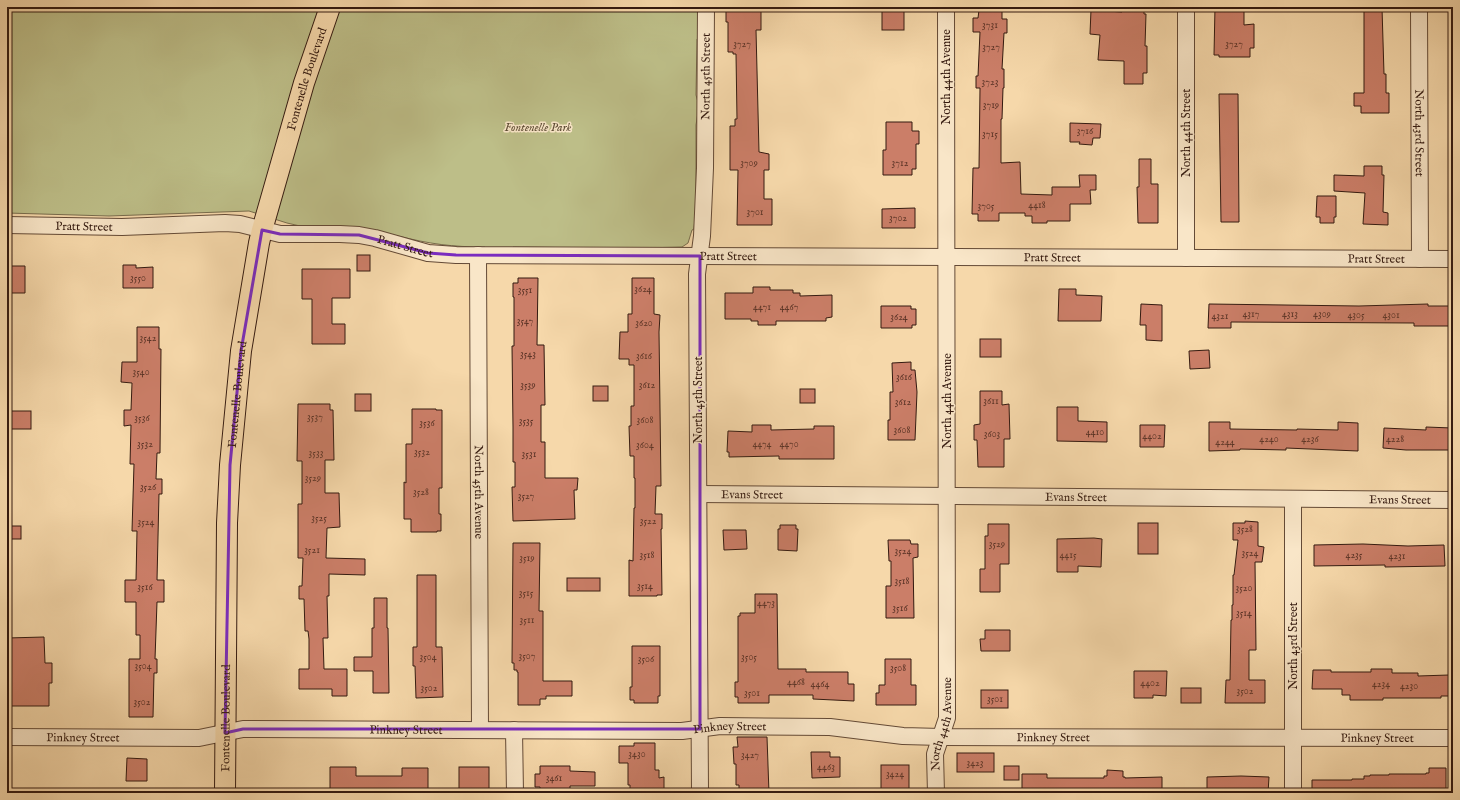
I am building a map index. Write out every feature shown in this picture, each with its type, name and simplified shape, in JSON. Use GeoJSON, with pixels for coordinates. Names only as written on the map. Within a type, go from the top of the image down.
{"type":"FeatureCollection","features":[{"type":"Feature","properties":{"kind":"main road","name":"Fontenelle Boulevard"},"geometry":{"type":"LineString","coordinates":[[225,793],[227,523],[230,465],[241,351],[258,243],[304,83],[330,7]]}},
{"type":"Feature","properties":{"kind":"street","name":"North 45th Street"},"geometry":{"type":"LineString","coordinates":[[700,793],[697,274],[702,236],[705,168],[706,7]]}},
{"type":"Feature","properties":{"kind":"street","name":"North 44th Avenue"},"geometry":{"type":"LineString","coordinates":[[936,793],[935,754],[947,718],[946,7]]}},
{"type":"Feature","properties":{"kind":"street","name":"North 44th Street"},"geometry":{"type":"LineString","coordinates":[[1186,7],[1186,258]]}},
{"type":"Feature","properties":{"kind":"street","name":"North 43rd Street"},"geometry":{"type":"LineString","coordinates":[[1419,7],[1420,259]]}},
{"type":"Feature","properties":{"kind":"street","name":"Pratt Street"},"geometry":{"type":"LineString","coordinates":[[7,225],[122,227],[225,223],[240,224],[280,234],[359,235],[428,253],[478,255],[1453,260]]}},
{"type":"Feature","properties":{"kind":"street","name":"North 45th Avenue"},"geometry":{"type":"LineString","coordinates":[[478,255],[480,730]]}},
{"type":"Feature","properties":{"kind":"street","name":"Evans Street"},"geometry":{"type":"LineString","coordinates":[[698,494],[947,495],[1293,500],[1453,500]]}},
{"type":"Feature","properties":{"kind":"street","name":"North 43rd Street"},"geometry":{"type":"LineString","coordinates":[[1293,500],[1293,793]]}},
{"type":"Feature","properties":{"kind":"street","name":"Pinkney Street"},"geometry":{"type":"LineString","coordinates":[[7,737],[199,738],[243,729],[682,731],[720,726],[830,727],[903,736],[941,737],[1453,738]]}},
{"type":"Feature","properties":{"kind":"street"},"geometry":{"type":"LineString","coordinates":[[514,730],[515,793]]}},
{"type":"Feature","properties":{"kind":"highlighted area"},"geometry":{"type":"Polygon","coordinates":[[[262,230],[280,234],[359,235],[428,253],[456,255],[700,256],[700,729],[243,729],[225,733],[230,465],[241,351],[262,230]]]}},
{"type":"Feature","properties":{"kind":"green space","name":"Fontenelle Park"},"geometry":{"type":"Polygon","coordinates":[[[7,7],[712,7],[700,39],[697,39],[696,95],[699,106],[696,125],[696,208],[694,229],[692,230],[688,243],[682,247],[643,248],[636,251],[600,250],[597,248],[513,247],[511,249],[488,250],[485,247],[441,244],[398,236],[393,238],[330,229],[325,226],[300,226],[249,211],[109,216],[7,213],[7,7]]]}},
{"type":"Feature","properties":{"kind":"building"},"geometry":{"type":"Polygon","coordinates":[[[1122,7],[1144,7],[1144,14],[1146,14],[1145,46],[1147,46],[1147,73],[1143,73],[1143,84],[1124,84],[1124,61],[1098,60],[1100,35],[1090,34],[1091,10],[1122,12],[1122,7]]]}},
{"type":"Feature","properties":{"kind":"building"},"geometry":{"type":"Polygon","coordinates":[[[1215,7],[1244,7],[1244,25],[1254,24],[1254,48],[1250,48],[1250,57],[1219,57],[1219,55],[1214,55],[1215,7]]]}},
{"type":"Feature","properties":{"kind":"building"},"geometry":{"type":"Polygon","coordinates":[[[726,8],[761,9],[761,30],[756,30],[759,152],[769,154],[769,170],[764,170],[764,199],[772,199],[772,225],[737,225],[738,170],[730,170],[730,126],[735,126],[735,119],[737,119],[736,54],[733,54],[733,52],[728,52],[728,22],[726,22],[726,8]]]}},
{"type":"Feature","properties":{"kind":"building"},"geometry":{"type":"Polygon","coordinates":[[[882,8],[904,8],[904,30],[882,30],[882,8]]]}},
{"type":"Feature","properties":{"kind":"building"},"geometry":{"type":"Polygon","coordinates":[[[1364,8],[1382,8],[1384,74],[1386,74],[1386,93],[1389,93],[1389,113],[1361,113],[1361,106],[1354,106],[1354,93],[1364,93],[1364,8]]]}},
{"type":"Feature","properties":{"kind":"building"},"geometry":{"type":"Polygon","coordinates":[[[979,10],[1002,10],[1002,19],[1007,19],[1007,33],[1004,33],[1002,69],[1004,69],[1004,88],[1001,119],[1001,163],[1020,162],[1021,194],[1052,195],[1052,187],[1080,187],[1079,175],[1096,175],[1096,190],[1090,190],[1091,204],[1070,204],[1070,221],[1047,221],[1047,223],[1032,223],[1032,216],[1025,216],[1025,213],[999,213],[999,221],[978,221],[978,214],[972,214],[973,168],[979,168],[980,88],[976,88],[976,76],[978,76],[980,32],[973,32],[973,18],[978,18],[979,10]]]}},
{"type":"Feature","properties":{"kind":"building"},"geometry":{"type":"Polygon","coordinates":[[[1219,94],[1238,94],[1239,222],[1221,222],[1219,94]]]}},
{"type":"Feature","properties":{"kind":"building"},"geometry":{"type":"Polygon","coordinates":[[[886,122],[912,122],[912,131],[919,131],[919,144],[916,144],[916,169],[912,169],[912,175],[883,175],[883,150],[886,150],[886,122]]]}},
{"type":"Feature","properties":{"kind":"building"},"geometry":{"type":"Polygon","coordinates":[[[1070,123],[1101,124],[1100,138],[1093,138],[1092,145],[1079,144],[1080,142],[1070,142],[1070,123]]]}},
{"type":"Feature","properties":{"kind":"building"},"geometry":{"type":"Polygon","coordinates":[[[1139,159],[1151,159],[1151,184],[1158,184],[1158,223],[1138,223],[1137,187],[1139,187],[1139,159]]]}},
{"type":"Feature","properties":{"kind":"building"},"geometry":{"type":"Polygon","coordinates":[[[1364,166],[1382,166],[1382,175],[1384,175],[1383,212],[1388,213],[1388,225],[1363,224],[1365,193],[1334,191],[1334,175],[1364,176],[1364,166]]]}},
{"type":"Feature","properties":{"kind":"building"},"geometry":{"type":"Polygon","coordinates":[[[1317,196],[1336,196],[1336,217],[1334,217],[1334,223],[1320,223],[1320,217],[1316,217],[1317,196]]]}},
{"type":"Feature","properties":{"kind":"building"},"geometry":{"type":"Polygon","coordinates":[[[915,208],[915,228],[882,228],[882,209],[915,208]]]}},
{"type":"Feature","properties":{"kind":"building"},"geometry":{"type":"Polygon","coordinates":[[[357,255],[370,255],[370,271],[357,271],[357,255]]]}},
{"type":"Feature","properties":{"kind":"building"},"geometry":{"type":"Polygon","coordinates":[[[123,265],[136,265],[136,268],[153,267],[153,288],[123,288],[123,265]]]}},
{"type":"Feature","properties":{"kind":"building"},"geometry":{"type":"Polygon","coordinates":[[[8,266],[25,266],[25,293],[7,293],[8,266]]]}},
{"type":"Feature","properties":{"kind":"building"},"geometry":{"type":"Polygon","coordinates":[[[302,269],[350,269],[350,298],[332,298],[332,324],[345,324],[345,344],[312,344],[312,299],[302,299],[302,269]]]}},
{"type":"Feature","properties":{"kind":"building"},"geometry":{"type":"Polygon","coordinates":[[[518,278],[538,278],[537,345],[544,345],[545,405],[541,405],[541,442],[545,442],[545,478],[578,478],[577,490],[574,490],[575,519],[513,521],[512,487],[515,487],[515,462],[513,462],[513,283],[518,283],[518,278]]]}},
{"type":"Feature","properties":{"kind":"building"},"geometry":{"type":"Polygon","coordinates":[[[632,278],[654,278],[654,314],[660,315],[661,486],[656,486],[655,514],[662,514],[662,595],[657,596],[629,596],[629,560],[633,561],[635,508],[634,456],[630,456],[629,426],[631,426],[631,406],[634,406],[634,365],[629,365],[629,359],[619,359],[620,332],[628,332],[628,314],[632,314],[632,278]]]}},
{"type":"Feature","properties":{"kind":"building"},"geometry":{"type":"Polygon","coordinates":[[[753,287],[770,287],[770,290],[793,290],[793,293],[800,293],[800,296],[832,295],[832,317],[826,318],[826,321],[776,321],[776,325],[758,325],[758,321],[751,321],[751,319],[725,319],[725,293],[753,293],[753,287]]]}},
{"type":"Feature","properties":{"kind":"building"},"geometry":{"type":"Polygon","coordinates":[[[1059,289],[1076,289],[1076,295],[1102,296],[1101,321],[1058,321],[1059,289]]]}},
{"type":"Feature","properties":{"kind":"building"},"geometry":{"type":"Polygon","coordinates":[[[1141,304],[1162,305],[1162,341],[1146,340],[1146,325],[1140,325],[1141,304]]]}},
{"type":"Feature","properties":{"kind":"building"},"geometry":{"type":"Polygon","coordinates":[[[1209,304],[1359,306],[1428,304],[1428,306],[1453,306],[1453,326],[1414,326],[1414,323],[1231,322],[1231,328],[1208,328],[1209,304]]]}},
{"type":"Feature","properties":{"kind":"building"},"geometry":{"type":"Polygon","coordinates":[[[881,306],[911,306],[911,309],[916,309],[916,325],[912,325],[912,328],[881,328],[881,306]]]}},
{"type":"Feature","properties":{"kind":"building"},"geometry":{"type":"Polygon","coordinates":[[[137,327],[159,327],[159,349],[161,349],[160,453],[157,453],[156,479],[162,479],[162,494],[159,494],[157,580],[164,580],[164,602],[157,602],[155,659],[157,659],[157,673],[154,673],[153,717],[129,717],[129,659],[140,659],[140,635],[136,635],[136,602],[125,602],[125,580],[136,580],[137,531],[132,531],[134,464],[130,464],[131,425],[124,426],[124,410],[131,410],[132,383],[121,382],[122,362],[137,362],[137,327]]]}},
{"type":"Feature","properties":{"kind":"building"},"geometry":{"type":"Polygon","coordinates":[[[980,339],[1001,339],[1001,357],[980,357],[980,339]]]}},
{"type":"Feature","properties":{"kind":"building"},"geometry":{"type":"Polygon","coordinates":[[[1209,350],[1210,368],[1190,369],[1189,351],[1209,350]]]}},
{"type":"Feature","properties":{"kind":"building"},"geometry":{"type":"Polygon","coordinates":[[[911,362],[911,370],[915,370],[917,392],[915,440],[888,440],[890,392],[893,392],[892,363],[911,362]]]}},
{"type":"Feature","properties":{"kind":"building"},"geometry":{"type":"Polygon","coordinates":[[[593,386],[608,386],[608,401],[593,401],[593,386]]]}},
{"type":"Feature","properties":{"kind":"building"},"geometry":{"type":"Polygon","coordinates":[[[800,389],[815,389],[815,403],[800,403],[800,389]]]}},
{"type":"Feature","properties":{"kind":"building"},"geometry":{"type":"Polygon","coordinates":[[[980,391],[1002,391],[1002,405],[1009,404],[1010,439],[1004,439],[1004,467],[978,467],[977,440],[974,440],[974,425],[980,424],[980,391]]]}},
{"type":"Feature","properties":{"kind":"building"},"geometry":{"type":"Polygon","coordinates":[[[355,394],[371,394],[371,411],[355,411],[355,394]]]}},
{"type":"Feature","properties":{"kind":"building"},"geometry":{"type":"Polygon","coordinates":[[[298,404],[330,404],[330,410],[333,410],[334,460],[325,460],[325,493],[339,493],[340,527],[327,528],[326,558],[365,559],[365,575],[329,574],[329,596],[327,596],[328,638],[323,638],[324,669],[347,669],[347,696],[332,696],[332,689],[299,689],[299,669],[309,669],[309,639],[308,631],[305,631],[304,599],[299,599],[299,586],[302,586],[303,558],[298,558],[298,504],[302,504],[302,461],[297,461],[298,404]]]}},
{"type":"Feature","properties":{"kind":"building"},"geometry":{"type":"Polygon","coordinates":[[[1057,407],[1078,407],[1078,421],[1107,422],[1107,442],[1057,441],[1057,407]]]}},
{"type":"Feature","properties":{"kind":"building"},"geometry":{"type":"Polygon","coordinates":[[[412,409],[442,410],[442,488],[439,488],[439,514],[441,514],[441,531],[437,532],[411,532],[411,519],[404,519],[406,444],[412,444],[412,409]]]}},
{"type":"Feature","properties":{"kind":"building"},"geometry":{"type":"Polygon","coordinates":[[[7,411],[31,411],[31,429],[7,429],[7,411]]]}},
{"type":"Feature","properties":{"kind":"building"},"geometry":{"type":"Polygon","coordinates":[[[1209,422],[1230,422],[1230,429],[1297,430],[1338,430],[1338,422],[1358,423],[1358,451],[1286,448],[1286,450],[1240,449],[1209,451],[1209,422]]]}},
{"type":"Feature","properties":{"kind":"building"},"geometry":{"type":"Polygon","coordinates":[[[752,425],[771,425],[771,430],[814,429],[814,426],[834,426],[834,459],[779,459],[779,456],[729,457],[729,452],[727,452],[728,431],[752,432],[752,425]]]}},
{"type":"Feature","properties":{"kind":"building"},"geometry":{"type":"Polygon","coordinates":[[[1140,425],[1165,425],[1164,447],[1140,447],[1140,425]]]}},
{"type":"Feature","properties":{"kind":"building"},"geometry":{"type":"Polygon","coordinates":[[[1426,427],[1452,428],[1452,450],[1406,450],[1383,448],[1384,428],[1426,430],[1426,427]]]}},
{"type":"Feature","properties":{"kind":"building"},"geometry":{"type":"Polygon","coordinates":[[[1245,521],[1258,522],[1258,546],[1264,547],[1262,562],[1255,562],[1256,650],[1249,650],[1249,680],[1265,680],[1265,703],[1225,703],[1226,680],[1230,680],[1233,575],[1238,540],[1233,540],[1233,523],[1245,523],[1245,521]]]}},
{"type":"Feature","properties":{"kind":"building"},"geometry":{"type":"Polygon","coordinates":[[[1138,523],[1158,523],[1158,554],[1138,554],[1138,523]]]}},
{"type":"Feature","properties":{"kind":"building"},"geometry":{"type":"Polygon","coordinates":[[[988,524],[1009,524],[1009,564],[1000,564],[1000,592],[980,592],[980,569],[985,569],[985,536],[988,536],[988,524]]]}},
{"type":"Feature","properties":{"kind":"building"},"geometry":{"type":"Polygon","coordinates":[[[780,525],[796,525],[796,529],[798,529],[797,551],[778,550],[778,529],[780,529],[780,525]]]}},
{"type":"Feature","properties":{"kind":"building"},"geometry":{"type":"Polygon","coordinates":[[[7,526],[21,526],[21,539],[7,539],[7,526]]]}},
{"type":"Feature","properties":{"kind":"building"},"geometry":{"type":"Polygon","coordinates":[[[723,530],[746,530],[747,549],[724,550],[723,530]]]}},
{"type":"Feature","properties":{"kind":"building"},"geometry":{"type":"Polygon","coordinates":[[[1057,539],[1102,539],[1101,567],[1078,566],[1078,572],[1057,572],[1057,539]]]}},
{"type":"Feature","properties":{"kind":"building"},"geometry":{"type":"Polygon","coordinates":[[[888,540],[910,540],[911,544],[918,544],[918,557],[913,558],[914,618],[886,618],[886,586],[891,586],[891,561],[889,561],[888,540]]]}},
{"type":"Feature","properties":{"kind":"building"},"geometry":{"type":"Polygon","coordinates":[[[513,543],[540,543],[539,611],[543,611],[543,681],[572,681],[572,696],[546,696],[546,699],[540,699],[540,705],[518,705],[518,672],[517,670],[514,670],[514,663],[512,663],[513,543]]]}},
{"type":"Feature","properties":{"kind":"building"},"geometry":{"type":"Polygon","coordinates":[[[1363,544],[1408,546],[1444,545],[1445,566],[1314,566],[1314,545],[1363,544]]]}},
{"type":"Feature","properties":{"kind":"building"},"geometry":{"type":"Polygon","coordinates":[[[417,575],[436,575],[436,647],[442,647],[443,697],[416,698],[413,647],[417,647],[417,575]]]}},
{"type":"Feature","properties":{"kind":"building"},"geometry":{"type":"Polygon","coordinates":[[[567,578],[600,578],[600,591],[567,591],[567,578]]]}},
{"type":"Feature","properties":{"kind":"building"},"geometry":{"type":"Polygon","coordinates":[[[755,594],[777,594],[778,669],[806,669],[806,672],[848,672],[848,684],[854,684],[854,701],[813,699],[813,695],[769,695],[769,703],[738,703],[738,697],[735,697],[735,682],[738,682],[738,616],[740,616],[740,613],[755,613],[755,594]]]}},
{"type":"Feature","properties":{"kind":"building"},"geometry":{"type":"Polygon","coordinates":[[[374,598],[387,598],[389,693],[373,693],[373,671],[354,671],[354,657],[372,657],[374,598]]]}},
{"type":"Feature","properties":{"kind":"building"},"geometry":{"type":"Polygon","coordinates":[[[985,630],[1010,630],[1010,651],[981,651],[980,639],[985,639],[985,630]]]}},
{"type":"Feature","properties":{"kind":"building"},"geometry":{"type":"Polygon","coordinates":[[[44,637],[45,663],[52,663],[52,683],[49,683],[49,706],[7,706],[7,638],[44,637]]]}},
{"type":"Feature","properties":{"kind":"building"},"geometry":{"type":"Polygon","coordinates":[[[632,646],[660,646],[660,696],[658,696],[658,703],[634,703],[634,700],[630,700],[630,687],[632,687],[632,646]]]}},
{"type":"Feature","properties":{"kind":"building"},"geometry":{"type":"Polygon","coordinates":[[[885,659],[911,659],[911,685],[916,685],[916,705],[876,705],[876,693],[879,693],[879,685],[885,685],[885,659]]]}},
{"type":"Feature","properties":{"kind":"building"},"geometry":{"type":"Polygon","coordinates":[[[1371,669],[1392,669],[1392,673],[1418,673],[1418,676],[1449,675],[1449,696],[1441,696],[1441,698],[1383,698],[1383,700],[1350,700],[1350,695],[1342,695],[1342,689],[1312,689],[1313,670],[1331,670],[1331,672],[1371,672],[1371,669]]]}},
{"type":"Feature","properties":{"kind":"building"},"geometry":{"type":"Polygon","coordinates":[[[1134,671],[1167,671],[1166,696],[1153,695],[1153,698],[1134,698],[1134,671]]]}},
{"type":"Feature","properties":{"kind":"building"},"geometry":{"type":"Polygon","coordinates":[[[1181,688],[1201,688],[1201,703],[1181,703],[1181,688]]]}},
{"type":"Feature","properties":{"kind":"building"},"geometry":{"type":"Polygon","coordinates":[[[981,690],[1008,690],[1008,708],[981,708],[981,690]]]}},
{"type":"Feature","properties":{"kind":"building"},"geometry":{"type":"Polygon","coordinates":[[[737,737],[767,737],[769,793],[739,793],[739,785],[736,785],[736,764],[734,764],[733,747],[738,747],[737,737]]]}},
{"type":"Feature","properties":{"kind":"building"},"geometry":{"type":"Polygon","coordinates":[[[634,743],[655,743],[655,770],[659,770],[659,778],[664,777],[664,792],[630,792],[630,785],[628,785],[628,763],[619,763],[619,746],[634,746],[634,743]]]}},
{"type":"Feature","properties":{"kind":"building"},"geometry":{"type":"Polygon","coordinates":[[[811,752],[830,752],[830,757],[840,757],[840,777],[812,778],[811,752]]]}},
{"type":"Feature","properties":{"kind":"building"},"geometry":{"type":"Polygon","coordinates":[[[957,753],[994,753],[994,772],[957,772],[957,753]]]}},
{"type":"Feature","properties":{"kind":"building"},"geometry":{"type":"Polygon","coordinates":[[[127,758],[147,759],[147,781],[126,781],[127,758]]]}},
{"type":"Feature","properties":{"kind":"building"},"geometry":{"type":"Polygon","coordinates":[[[881,765],[909,765],[909,793],[881,793],[881,765]]]}},
{"type":"Feature","properties":{"kind":"building"},"geometry":{"type":"Polygon","coordinates":[[[540,766],[570,766],[570,771],[595,772],[595,786],[570,786],[570,793],[540,793],[540,787],[535,787],[535,774],[540,774],[540,766]]]}},
{"type":"Feature","properties":{"kind":"building"},"geometry":{"type":"Polygon","coordinates":[[[1004,766],[1019,766],[1019,780],[1004,780],[1004,766]]]}},
{"type":"Feature","properties":{"kind":"building"},"geometry":{"type":"Polygon","coordinates":[[[330,767],[356,767],[356,776],[402,776],[402,768],[428,768],[428,793],[330,793],[330,767]]]}},
{"type":"Feature","properties":{"kind":"building"},"geometry":{"type":"Polygon","coordinates":[[[459,767],[489,767],[489,793],[459,793],[459,767]]]}},
{"type":"Feature","properties":{"kind":"building"},"geometry":{"type":"Polygon","coordinates":[[[1429,768],[1446,768],[1446,793],[1312,793],[1312,780],[1352,780],[1364,779],[1364,776],[1370,775],[1426,774],[1429,773],[1429,768]]]}},
{"type":"Feature","properties":{"kind":"building"},"geometry":{"type":"Polygon","coordinates":[[[1107,770],[1123,771],[1123,777],[1125,778],[1162,777],[1162,793],[1022,793],[1022,774],[1047,774],[1047,778],[1104,778],[1104,776],[1107,776],[1107,770]]]}},
{"type":"Feature","properties":{"kind":"building"},"geometry":{"type":"Polygon","coordinates":[[[1207,777],[1269,777],[1268,793],[1207,793],[1207,777]]]}}]}
